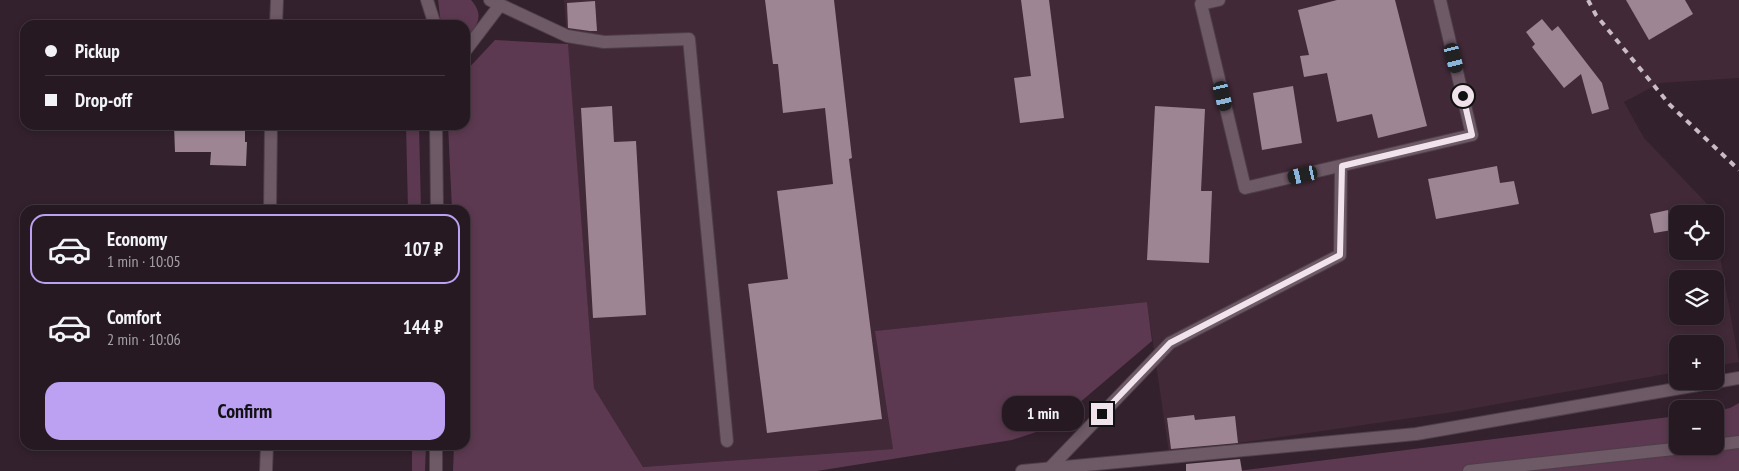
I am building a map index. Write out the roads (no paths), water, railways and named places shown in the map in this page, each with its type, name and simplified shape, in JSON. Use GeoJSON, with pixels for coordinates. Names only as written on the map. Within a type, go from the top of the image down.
{"type":"FeatureCollection","features":[{"type":"Feature","properties":{"kind":"street"},"geometry":{"type":"LineString","coordinates":[[276,20],[277,0]]}},
{"type":"Feature","properties":{"kind":"street"},"geometry":{"type":"LineString","coordinates":[[427,0],[433,20]]}},
{"type":"Feature","properties":{"kind":"street"},"geometry":{"type":"LineString","coordinates":[[1219,0],[1201,4],[1245,188],[1472,135],[1440,0]]}},
{"type":"Feature","properties":{"kind":"street"},"geometry":{"type":"LineString","coordinates":[[470,43],[495,3],[567,36],[604,42],[689,39],[727,441]]}},
{"type":"Feature","properties":{"kind":"street"},"geometry":{"type":"LineString","coordinates":[[270,205],[271,130]]}},
{"type":"Feature","properties":{"kind":"street"},"geometry":{"type":"LineString","coordinates":[[436,130],[438,205]]}},
{"type":"Feature","properties":{"kind":"street"},"geometry":{"type":"LineString","coordinates":[[1050,469],[1170,343],[1340,255],[1342,166]]}},
{"type":"Feature","properties":{"kind":"street"},"geometry":{"type":"LineString","coordinates":[[1022,471],[1416,434],[1739,378]]}},
{"type":"Feature","properties":{"kind":"street"},"geometry":{"type":"LineString","coordinates":[[1724,444],[1739,442]]}},
{"type":"Feature","properties":{"kind":"street"},"geometry":{"type":"LineString","coordinates":[[266,471],[267,450]]}},
{"type":"Feature","properties":{"kind":"street"},"geometry":{"type":"LineString","coordinates":[[436,450],[436,471]]}},
{"type":"Feature","properties":{"kind":"street"},"geometry":{"type":"LineString","coordinates":[[1469,471],[1669,450]]}},
{"type":"Feature","properties":{"kind":"railway"},"geometry":{"type":"LineString","coordinates":[[1588,0],[1596,15],[1670,105],[1739,170]]}}]}
